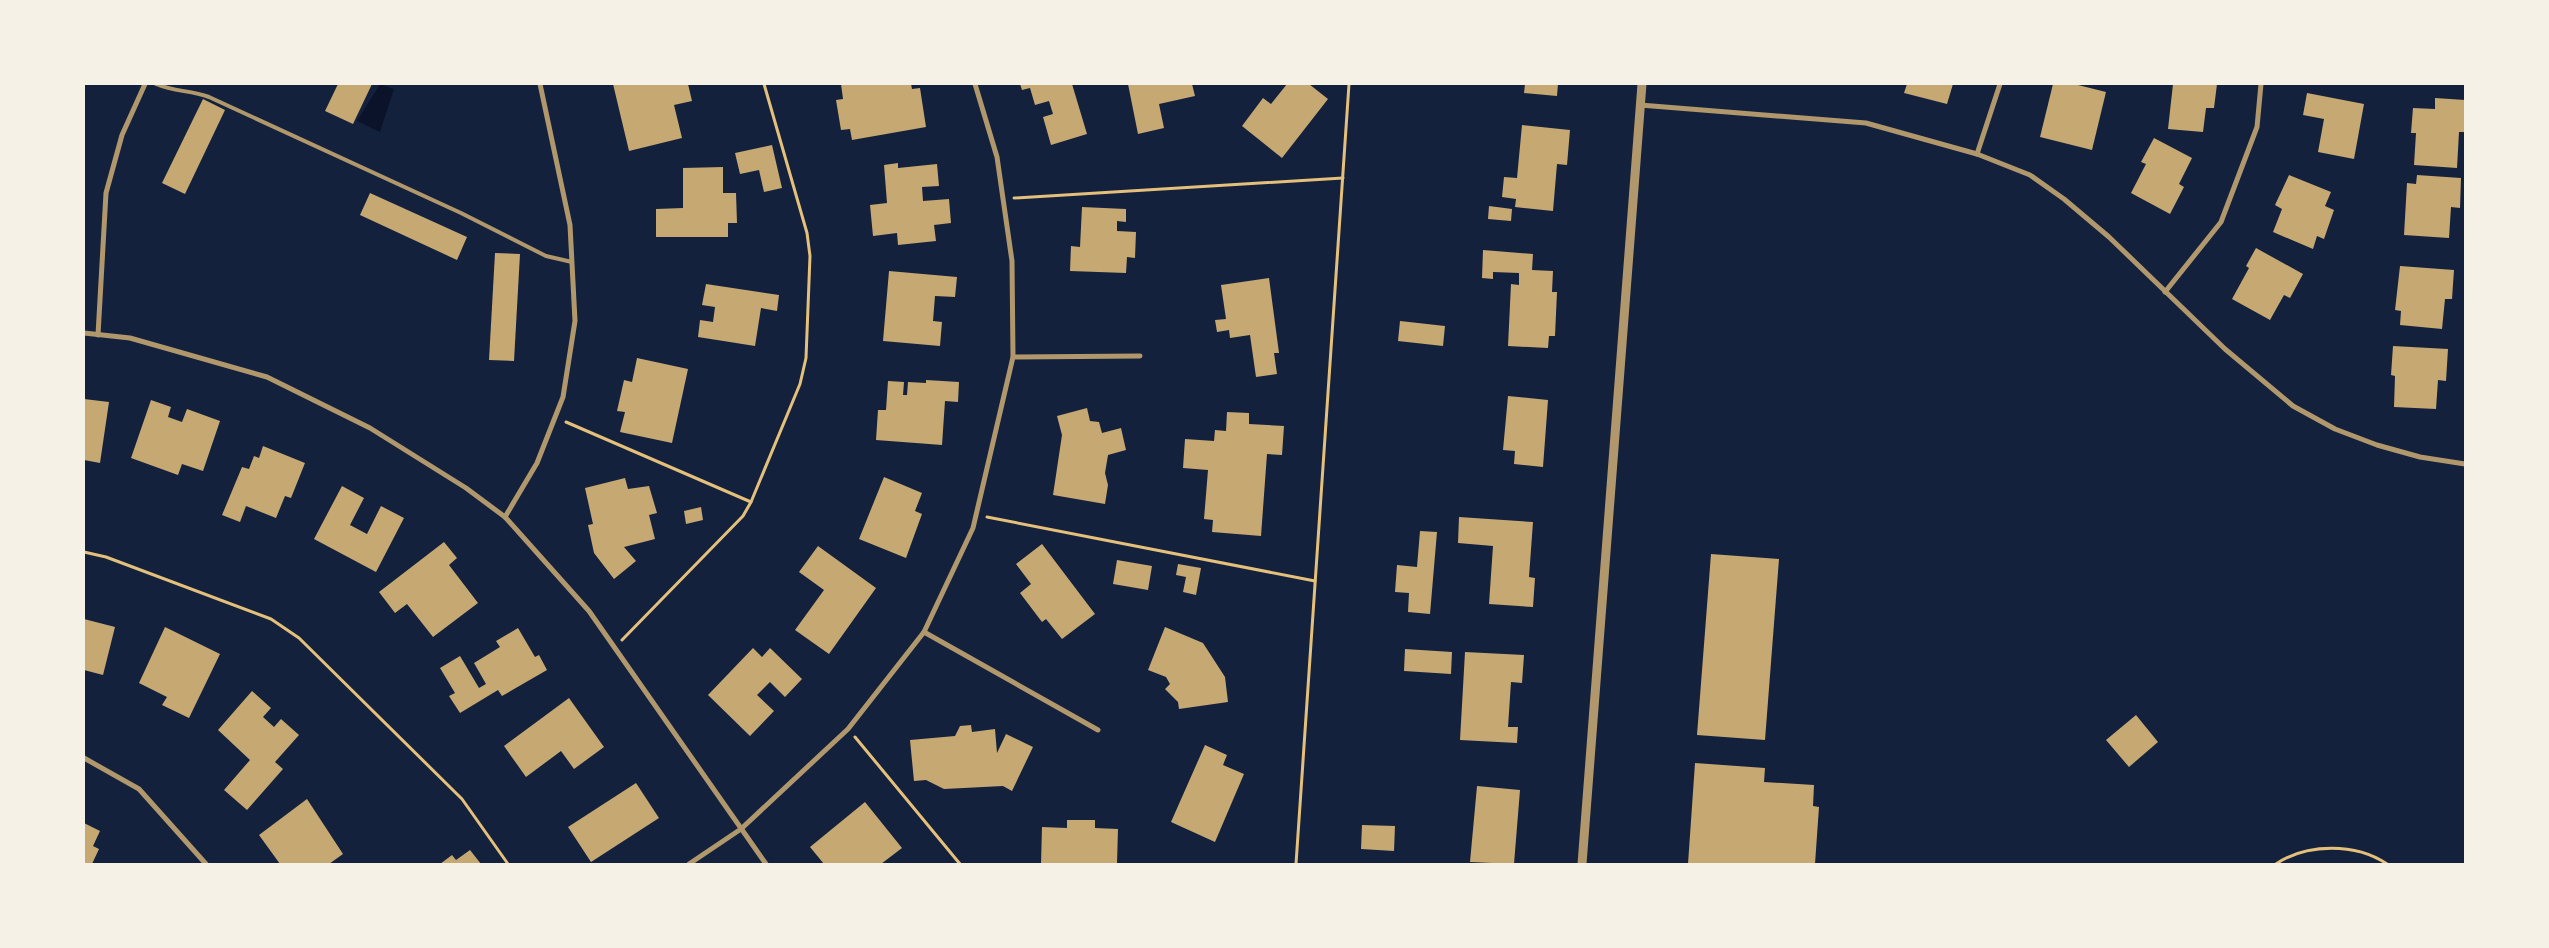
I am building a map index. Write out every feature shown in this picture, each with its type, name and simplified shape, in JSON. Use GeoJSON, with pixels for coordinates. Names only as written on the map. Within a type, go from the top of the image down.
{"type":"FeatureCollection","features":[{"type":"Feature","properties":{"kind":"street"},"geometry":{"type":"LineString","coordinates":[[98,335],[106,193],[122,135],[145,84]]}},
{"type":"Feature","properties":{"kind":"street"},"geometry":{"type":"LineString","coordinates":[[505,517],[537,463],[555,417],[562,397],[575,321],[570,225],[540,84]]}},
{"type":"Feature","properties":{"kind":"street"},"geometry":{"type":"LineString","coordinates":[[689,864],[741,829],[848,729],[924,632],[973,528],[1013,356],[1012,261],[997,157],[975,84]]}},
{"type":"Feature","properties":{"kind":"street"},"geometry":{"type":"LineString","coordinates":[[1582,864],[1642,84]]}},
{"type":"Feature","properties":{"kind":"street"},"geometry":{"type":"LineString","coordinates":[[1977,154],[2000,84]]}},
{"type":"Feature","properties":{"kind":"street"},"geometry":{"type":"LineString","coordinates":[[2165,292],[2221,222],[2257,127],[2261,84]]}},
{"type":"Feature","properties":{"kind":"street"},"geometry":{"type":"LineString","coordinates":[[1640,105],[1866,123],[1977,154],[2030,175],[2064,199],[2109,237],[2225,349],[2293,406],[2335,429],[2377,445],[2420,456],[2465,464]]}},
{"type":"Feature","properties":{"kind":"street"},"geometry":{"type":"LineString","coordinates":[[84,333],[130,338],[267,377],[370,428],[466,488],[505,517],[589,611],[766,864]]}},
{"type":"Feature","properties":{"kind":"street"},"geometry":{"type":"LineString","coordinates":[[1013,356],[1140,356]]}},
{"type":"Feature","properties":{"kind":"street"},"geometry":{"type":"LineString","coordinates":[[924,632],[1098,730]]}},
{"type":"Feature","properties":{"kind":"street"},"geometry":{"type":"LineString","coordinates":[[84,758],[139,789],[206,864]]}},
{"type":"Feature","properties":{"kind":"lane"},"geometry":{"type":"LineString","coordinates":[[156,84],[172,91],[195,92],[209,97],[461,213],[546,256],[572,262]]}},
{"type":"Feature","properties":{"kind":"path"},"geometry":{"type":"LineString","coordinates":[[615,648],[743,516],[751,502],[800,384],[806,358],[809,265],[807,233],[764,84]]}},
{"type":"Feature","properties":{"kind":"path"},"geometry":{"type":"LineString","coordinates":[[1296,864],[1349,84]]}},
{"type":"Feature","properties":{"kind":"path"},"geometry":{"type":"LineString","coordinates":[[1003,199],[1343,178]]}},
{"type":"Feature","properties":{"kind":"path"},"geometry":{"type":"LineString","coordinates":[[555,417],[751,502]]}},
{"type":"Feature","properties":{"kind":"path"},"geometry":{"type":"LineString","coordinates":[[977,514],[999,521],[1315,581]]}},
{"type":"Feature","properties":{"kind":"path"},"geometry":{"type":"LineString","coordinates":[[84,552],[106,557],[271,619],[299,638],[462,799],[508,864]]}},
{"type":"Feature","properties":{"kind":"path"},"geometry":{"type":"LineString","coordinates":[[848,729],[960,864]]}},
{"type":"Feature","properties":{"kind":"path"},"geometry":{"type":"LineString","coordinates":[[2276,864],[2285,858],[2318,849],[2347,849],[2374,856],[2388,864]]}},
{"type":"Feature","properties":{"kind":"water"},"geometry":{"type":"Polygon","coordinates":[[[380,84],[394,89],[380,132],[357,121],[380,84]]]}},
{"type":"Feature","properties":{"kind":"building"},"geometry":{"type":"Polygon","coordinates":[[[338,84],[372,84],[353,124],[325,111],[338,84]]]}},
{"type":"Feature","properties":{"kind":"building"},"geometry":{"type":"Polygon","coordinates":[[[613,84],[688,84],[692,101],[674,105],[682,138],[629,151],[613,84]]]}},
{"type":"Feature","properties":{"kind":"building"},"geometry":{"type":"Polygon","coordinates":[[[841,84],[911,84],[912,89],[920,88],[926,127],[852,140],[850,129],[841,130],[836,100],[843,99],[841,84]]]}},
{"type":"Feature","properties":{"kind":"building"},"geometry":{"type":"Polygon","coordinates":[[[1020,84],[1072,84],[1087,134],[1051,145],[1043,117],[1053,114],[1049,101],[1035,105],[1030,88],[1022,90],[1020,84]]]}},
{"type":"Feature","properties":{"kind":"building"},"geometry":{"type":"Polygon","coordinates":[[[1128,84],[1192,84],[1195,96],[1159,104],[1164,128],[1138,134],[1128,84]]]}},
{"type":"Feature","properties":{"kind":"building"},"geometry":{"type":"Polygon","coordinates":[[[1287,84],[1309,84],[1328,99],[1282,158],[1242,126],[1263,98],[1271,104],[1287,84]]]}},
{"type":"Feature","properties":{"kind":"building"},"geometry":{"type":"Polygon","coordinates":[[[1525,84],[1558,84],[1557,96],[1524,93],[1525,84]]]}},
{"type":"Feature","properties":{"kind":"building"},"geometry":{"type":"Polygon","coordinates":[[[1907,84],[1953,84],[1947,104],[1904,93],[1907,84]]]}},
{"type":"Feature","properties":{"kind":"building"},"geometry":{"type":"Polygon","coordinates":[[[2053,84],[2074,84],[2106,92],[2092,150],[2040,137],[2053,84]]]}},
{"type":"Feature","properties":{"kind":"building"},"geometry":{"type":"Polygon","coordinates":[[[2173,84],[2217,84],[2214,108],[2206,108],[2203,132],[2168,129],[2173,84]]]}},
{"type":"Feature","properties":{"kind":"building"},"geometry":{"type":"Polygon","coordinates":[[[2307,93],[2364,104],[2354,159],[2318,152],[2324,119],[2303,115],[2307,93]]]}},
{"type":"Feature","properties":{"kind":"building"},"geometry":{"type":"Polygon","coordinates":[[[2435,98],[2465,100],[2464,132],[2459,132],[2457,168],[2414,165],[2416,133],[2411,133],[2413,108],[2435,109],[2435,98]]]}},
{"type":"Feature","properties":{"kind":"building"},"geometry":{"type":"Polygon","coordinates":[[[203,99],[225,110],[185,194],[162,183],[203,99]]]}},
{"type":"Feature","properties":{"kind":"building"},"geometry":{"type":"Polygon","coordinates":[[[1522,125],[1570,130],[1567,165],[1557,164],[1553,211],[1515,207],[1516,199],[1502,197],[1504,177],[1517,178],[1522,125]]]}},
{"type":"Feature","properties":{"kind":"building"},"geometry":{"type":"Polygon","coordinates":[[[2154,138],[2192,158],[2179,184],[2184,187],[2170,214],[2131,193],[2146,164],[2141,162],[2154,138]]]}},
{"type":"Feature","properties":{"kind":"building"},"geometry":{"type":"Polygon","coordinates":[[[772,145],[782,188],[764,192],[759,170],[740,174],[735,153],[772,145]]]}},
{"type":"Feature","properties":{"kind":"building"},"geometry":{"type":"Polygon","coordinates":[[[898,163],[898,168],[937,164],[939,186],[922,187],[923,201],[949,199],[951,223],[934,225],[936,241],[898,245],[897,233],[873,236],[870,205],[887,203],[884,165],[898,163]]]}},
{"type":"Feature","properties":{"kind":"building"},"geometry":{"type":"Polygon","coordinates":[[[723,167],[723,193],[736,193],[737,223],[728,223],[728,237],[656,237],[656,209],[683,208],[683,168],[723,167]]]}},
{"type":"Feature","properties":{"kind":"building"},"geometry":{"type":"Polygon","coordinates":[[[2289,175],[2331,192],[2325,206],[2334,210],[2324,239],[2317,236],[2313,249],[2273,232],[2282,209],[2275,205],[2289,175]]]}},
{"type":"Feature","properties":{"kind":"building"},"geometry":{"type":"Polygon","coordinates":[[[2417,175],[2461,178],[2460,208],[2451,207],[2449,238],[2404,235],[2407,183],[2416,184],[2417,175]]]}},
{"type":"Feature","properties":{"kind":"building"},"geometry":{"type":"Polygon","coordinates":[[[370,193],[467,237],[457,260],[360,215],[370,193]]]}},
{"type":"Feature","properties":{"kind":"building"},"geometry":{"type":"Polygon","coordinates":[[[1489,206],[1512,209],[1511,221],[1488,219],[1489,206]]]}},
{"type":"Feature","properties":{"kind":"building"},"geometry":{"type":"Polygon","coordinates":[[[1082,207],[1126,209],[1126,222],[1117,221],[1117,231],[1136,232],[1135,258],[1127,257],[1126,273],[1070,271],[1071,246],[1080,247],[1082,207]]]}},
{"type":"Feature","properties":{"kind":"building"},"geometry":{"type":"Polygon","coordinates":[[[2256,248],[2303,274],[2290,298],[2284,295],[2270,320],[2232,299],[2249,268],[2246,266],[2256,248]]]}},
{"type":"Feature","properties":{"kind":"building"},"geometry":{"type":"Polygon","coordinates":[[[1483,250],[1533,254],[1532,270],[1553,271],[1552,292],[1557,292],[1555,336],[1549,336],[1548,348],[1508,346],[1511,284],[1519,285],[1519,273],[1493,272],[1493,279],[1482,278],[1483,250]]]}},
{"type":"Feature","properties":{"kind":"building"},"geometry":{"type":"Polygon","coordinates":[[[495,253],[520,254],[514,361],[489,360],[495,253]]]}},
{"type":"Feature","properties":{"kind":"building"},"geometry":{"type":"Polygon","coordinates":[[[2400,266],[2454,270],[2452,299],[2445,299],[2442,329],[2400,325],[2401,311],[2395,310],[2400,266]]]}},
{"type":"Feature","properties":{"kind":"building"},"geometry":{"type":"Polygon","coordinates":[[[889,271],[957,277],[955,297],[935,296],[933,321],[942,322],[940,346],[883,341],[889,271]]]}},
{"type":"Feature","properties":{"kind":"building"},"geometry":{"type":"Polygon","coordinates":[[[1269,278],[1279,353],[1274,353],[1277,374],[1256,377],[1250,335],[1230,338],[1229,330],[1217,332],[1215,320],[1226,319],[1221,285],[1269,278]]]}},
{"type":"Feature","properties":{"kind":"building"},"geometry":{"type":"Polygon","coordinates":[[[706,284],[779,295],[777,311],[761,308],[755,346],[698,337],[700,320],[713,322],[715,307],[702,305],[706,284]]]}},
{"type":"Feature","properties":{"kind":"building"},"geometry":{"type":"Polygon","coordinates":[[[1400,321],[1445,326],[1443,346],[1398,341],[1400,321]]]}},
{"type":"Feature","properties":{"kind":"building"},"geometry":{"type":"Polygon","coordinates":[[[2393,346],[2448,349],[2446,381],[2438,380],[2436,409],[2394,407],[2395,376],[2391,375],[2393,346]]]}},
{"type":"Feature","properties":{"kind":"building"},"geometry":{"type":"Polygon","coordinates":[[[637,358],[688,369],[672,443],[620,432],[625,412],[617,411],[624,380],[632,382],[637,358]]]}},
{"type":"Feature","properties":{"kind":"building"},"geometry":{"type":"Polygon","coordinates":[[[926,380],[959,382],[958,402],[945,401],[942,445],[876,440],[878,410],[886,410],[888,381],[904,382],[903,395],[907,395],[908,382],[926,383],[926,380]]]}},
{"type":"Feature","properties":{"kind":"building"},"geometry":{"type":"Polygon","coordinates":[[[1508,396],[1548,400],[1543,467],[1514,464],[1515,451],[1503,450],[1508,396]]]}},
{"type":"Feature","properties":{"kind":"building"},"geometry":{"type":"Polygon","coordinates":[[[84,399],[109,402],[100,463],[84,460],[84,399]]]}},
{"type":"Feature","properties":{"kind":"building"},"geometry":{"type":"Polygon","coordinates":[[[151,400],[171,407],[168,417],[182,422],[187,409],[220,421],[203,471],[182,464],[178,475],[131,458],[151,400]]]}},
{"type":"Feature","properties":{"kind":"building"},"geometry":{"type":"Polygon","coordinates":[[[1087,408],[1090,421],[1099,422],[1102,433],[1121,428],[1126,450],[1108,455],[1105,473],[1108,485],[1105,504],[1053,495],[1062,435],[1057,416],[1087,408]]]}},
{"type":"Feature","properties":{"kind":"building"},"geometry":{"type":"Polygon","coordinates":[[[1227,412],[1249,413],[1249,424],[1284,426],[1282,455],[1267,454],[1261,536],[1212,532],[1213,520],[1204,519],[1208,470],[1183,468],[1185,439],[1214,441],[1215,430],[1226,431],[1227,412]]]}},
{"type":"Feature","properties":{"kind":"building"},"geometry":{"type":"Polygon","coordinates":[[[263,446],[305,463],[291,498],[285,496],[276,518],[246,506],[240,522],[222,515],[242,467],[249,469],[254,456],[259,458],[263,446]]]}},
{"type":"Feature","properties":{"kind":"building"},"geometry":{"type":"Polygon","coordinates":[[[884,477],[922,493],[915,511],[922,514],[906,558],[859,539],[884,477]]]}},
{"type":"Feature","properties":{"kind":"building"},"geometry":{"type":"Polygon","coordinates":[[[625,478],[628,489],[649,486],[657,513],[649,515],[655,539],[624,547],[636,561],[614,579],[594,553],[588,525],[593,524],[585,488],[625,478]]]}},
{"type":"Feature","properties":{"kind":"building"},"geometry":{"type":"Polygon","coordinates":[[[342,486],[364,498],[350,525],[367,534],[381,506],[404,518],[376,572],[314,539],[342,486]]]}},
{"type":"Feature","properties":{"kind":"building"},"geometry":{"type":"Polygon","coordinates":[[[701,507],[703,520],[686,524],[684,511],[701,507]]]}},
{"type":"Feature","properties":{"kind":"building"},"geometry":{"type":"Polygon","coordinates":[[[1459,517],[1533,522],[1529,577],[1535,578],[1533,607],[1489,604],[1493,546],[1458,543],[1459,517]]]}},
{"type":"Feature","properties":{"kind":"building"},"geometry":{"type":"Polygon","coordinates":[[[1420,531],[1437,532],[1430,614],[1408,612],[1409,593],[1395,592],[1397,565],[1417,567],[1420,531]]]}},
{"type":"Feature","properties":{"kind":"building"},"geometry":{"type":"Polygon","coordinates":[[[444,542],[457,558],[449,565],[478,603],[433,637],[407,604],[395,613],[379,592],[444,542]]]}},
{"type":"Feature","properties":{"kind":"building"},"geometry":{"type":"Polygon","coordinates":[[[1042,544],[1095,614],[1062,639],[1046,619],[1042,622],[1020,593],[1031,584],[1016,564],[1042,544]]]}},
{"type":"Feature","properties":{"kind":"building"},"geometry":{"type":"Polygon","coordinates":[[[818,546],[876,588],[829,654],[795,630],[824,590],[799,572],[818,546]]]}},
{"type":"Feature","properties":{"kind":"building"},"geometry":{"type":"Polygon","coordinates":[[[1711,554],[1779,559],[1765,740],[1697,735],[1711,554]]]}},
{"type":"Feature","properties":{"kind":"building"},"geometry":{"type":"Polygon","coordinates":[[[1117,560],[1152,566],[1148,590],[1113,584],[1117,560]]]}},
{"type":"Feature","properties":{"kind":"building"},"geometry":{"type":"Polygon","coordinates":[[[1178,564],[1201,568],[1196,595],[1183,592],[1186,577],[1176,575],[1178,564]]]}},
{"type":"Feature","properties":{"kind":"building"},"geometry":{"type":"Polygon","coordinates":[[[84,619],[115,627],[103,675],[84,670],[84,619]]]}},
{"type":"Feature","properties":{"kind":"building"},"geometry":{"type":"Polygon","coordinates":[[[165,627],[220,654],[189,718],[162,705],[167,697],[139,683],[165,627]]]}},
{"type":"Feature","properties":{"kind":"building"},"geometry":{"type":"Polygon","coordinates":[[[1165,627],[1203,643],[1225,677],[1228,702],[1179,709],[1178,702],[1165,689],[1170,684],[1166,677],[1148,670],[1165,627]]]}},
{"type":"Feature","properties":{"kind":"building"},"geometry":{"type":"Polygon","coordinates":[[[518,628],[535,657],[539,655],[547,670],[502,696],[498,690],[460,713],[449,696],[455,693],[440,668],[460,656],[479,688],[486,684],[474,663],[500,647],[496,641],[518,628]]]}},
{"type":"Feature","properties":{"kind":"building"},"geometry":{"type":"Polygon","coordinates":[[[753,648],[762,657],[770,648],[802,679],[785,697],[770,682],[757,695],[774,711],[750,736],[708,695],[753,648]]]}},
{"type":"Feature","properties":{"kind":"building"},"geometry":{"type":"Polygon","coordinates":[[[1405,649],[1452,652],[1451,674],[1404,671],[1405,649]]]}},
{"type":"Feature","properties":{"kind":"building"},"geometry":{"type":"Polygon","coordinates":[[[1465,652],[1524,655],[1522,683],[1511,682],[1508,727],[1518,727],[1517,743],[1460,740],[1465,652]]]}},
{"type":"Feature","properties":{"kind":"building"},"geometry":{"type":"Polygon","coordinates":[[[252,691],[271,708],[263,717],[274,727],[281,719],[299,735],[275,762],[283,769],[247,810],[224,790],[250,760],[218,730],[252,691]]]}},
{"type":"Feature","properties":{"kind":"building"},"geometry":{"type":"Polygon","coordinates":[[[569,698],[604,747],[574,769],[561,751],[526,777],[504,746],[569,698]]]}},
{"type":"Feature","properties":{"kind":"building"},"geometry":{"type":"Polygon","coordinates":[[[2136,715],[2158,742],[2129,767],[2106,740],[2136,715]]]}},
{"type":"Feature","properties":{"kind":"building"},"geometry":{"type":"Polygon","coordinates":[[[971,725],[972,732],[995,729],[997,753],[1006,734],[1033,747],[1012,791],[1003,786],[944,789],[926,780],[914,781],[910,740],[955,736],[960,726],[971,725]]]}},
{"type":"Feature","properties":{"kind":"building"},"geometry":{"type":"Polygon","coordinates":[[[1205,745],[1227,755],[1223,765],[1244,774],[1215,842],[1171,822],[1205,745]]]}},
{"type":"Feature","properties":{"kind":"building"},"geometry":{"type":"Polygon","coordinates":[[[1695,763],[1765,768],[1764,782],[1814,785],[1813,806],[1819,807],[1815,864],[1688,864],[1695,763]]]}},
{"type":"Feature","properties":{"kind":"building"},"geometry":{"type":"Polygon","coordinates":[[[636,783],[659,818],[591,862],[568,827],[636,783]]]}},
{"type":"Feature","properties":{"kind":"building"},"geometry":{"type":"Polygon","coordinates":[[[1477,786],[1520,790],[1514,864],[1470,862],[1477,786]]]}},
{"type":"Feature","properties":{"kind":"building"},"geometry":{"type":"Polygon","coordinates":[[[307,799],[343,854],[329,864],[280,864],[259,835],[307,799]]]}},
{"type":"Feature","properties":{"kind":"building"},"geometry":{"type":"Polygon","coordinates":[[[865,802],[902,848],[881,864],[824,864],[810,847],[865,802]]]}},
{"type":"Feature","properties":{"kind":"building"},"geometry":{"type":"Polygon","coordinates":[[[1067,820],[1095,820],[1095,828],[1118,829],[1117,864],[1041,864],[1042,827],[1067,828],[1067,820]]]}},
{"type":"Feature","properties":{"kind":"building"},"geometry":{"type":"Polygon","coordinates":[[[84,823],[100,831],[93,846],[99,849],[92,864],[84,864],[84,823]]]}},
{"type":"Feature","properties":{"kind":"building"},"geometry":{"type":"Polygon","coordinates":[[[1362,825],[1395,826],[1394,851],[1361,849],[1362,825]]]}},
{"type":"Feature","properties":{"kind":"building"},"geometry":{"type":"Polygon","coordinates":[[[470,850],[481,864],[440,864],[452,855],[456,860],[470,850]]]}}]}
